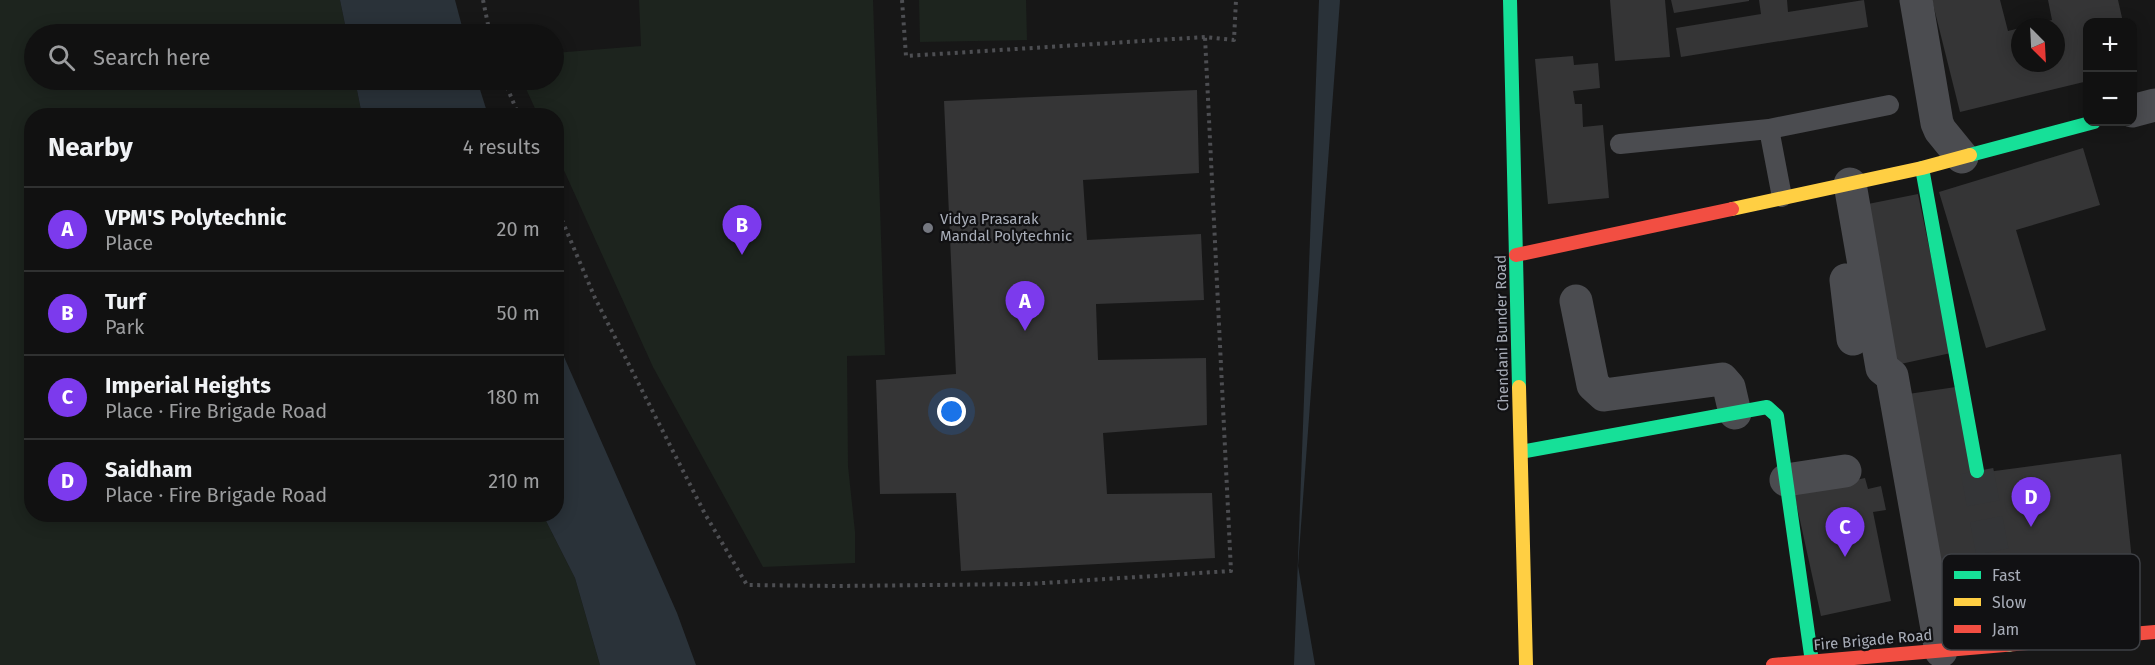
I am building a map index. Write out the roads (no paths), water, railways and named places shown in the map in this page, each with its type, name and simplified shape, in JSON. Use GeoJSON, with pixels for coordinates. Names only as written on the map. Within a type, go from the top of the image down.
{"type":"FeatureCollection","features":[{"type":"Feature","properties":{"kind":"street","name":"Chendani Bunder Road"},"geometry":{"type":"LineString","coordinates":[[1510,0],[1526,665]]}},
{"type":"Feature","properties":{"kind":"street"},"geometry":{"type":"LineString","coordinates":[[1916,0],[1937,123],[1962,157]]}},
{"type":"Feature","properties":{"kind":"street"},"geometry":{"type":"LineString","coordinates":[[2137,110],[2155,105]]}},
{"type":"Feature","properties":{"kind":"street"},"geometry":{"type":"LineString","coordinates":[[1516,255],[1922,168],[2083,125]]}},
{"type":"Feature","properties":{"kind":"street"},"geometry":{"type":"LineString","coordinates":[[1922,168],[1977,471]]}},
{"type":"Feature","properties":{"kind":"street"},"geometry":{"type":"LineString","coordinates":[[1842,185],[1853,339]]}},
{"type":"Feature","properties":{"kind":"street"},"geometry":{"type":"LineString","coordinates":[[1842,185],[1882,368],[1892,376],[1931,651]]}},
{"type":"Feature","properties":{"kind":"street"},"geometry":{"type":"LineString","coordinates":[[1576,300],[1593,385],[1604,395],[1722,379],[1729,387],[1735,413]]}},
{"type":"Feature","properties":{"kind":"street"},"geometry":{"type":"LineString","coordinates":[[1521,452],[1767,407],[1778,416],[1812,662]]}},
{"type":"Feature","properties":{"kind":"street"},"geometry":{"type":"LineString","coordinates":[[1786,480],[1845,471]]}},
{"type":"Feature","properties":{"kind":"street"},"geometry":{"type":"LineString","coordinates":[[1896,517],[1931,651]]}},
{"type":"Feature","properties":{"kind":"street","name":"Fire Brigade Road"},"geometry":{"type":"LineString","coordinates":[[2140,633],[2155,632]]}},
{"type":"Feature","properties":{"kind":"street","name":"Fire Brigade Road"},"geometry":{"type":"LineString","coordinates":[[1773,665],[1944,650]]}},
{"type":"Feature","properties":{"kind":"lane"},"geometry":{"type":"LineString","coordinates":[[1620,144],[1769,129],[1889,105]]}},
{"type":"Feature","properties":{"kind":"lane"},"geometry":{"type":"LineString","coordinates":[[1769,129],[1782,197]]}},
{"type":"Feature","properties":{"kind":"tunnel"},"geometry":{"type":"LineString","coordinates":[[1977,471],[1993,554]]}},
{"type":"Feature","properties":{"kind":"place","name":"Vidya Prasarak Mandal Polytechnic"},"geometry":{"type":"Point","coordinates":[928,228]}},
{"type":"Feature","properties":{"kind":"place","name":"Turf"},"geometry":{"type":"Point","coordinates":[742,255]}},
{"type":"Feature","properties":{"kind":"place","name":"VPM'S Polytechnic"},"geometry":{"type":"Point","coordinates":[1025,331]}},
{"type":"Feature","properties":{"kind":"place","name":"Saidham"},"geometry":{"type":"Point","coordinates":[2031,527]}},
{"type":"Feature","properties":{"kind":"place","name":"Imperial Heights"},"geometry":{"type":"Point","coordinates":[1845,557]}}]}
